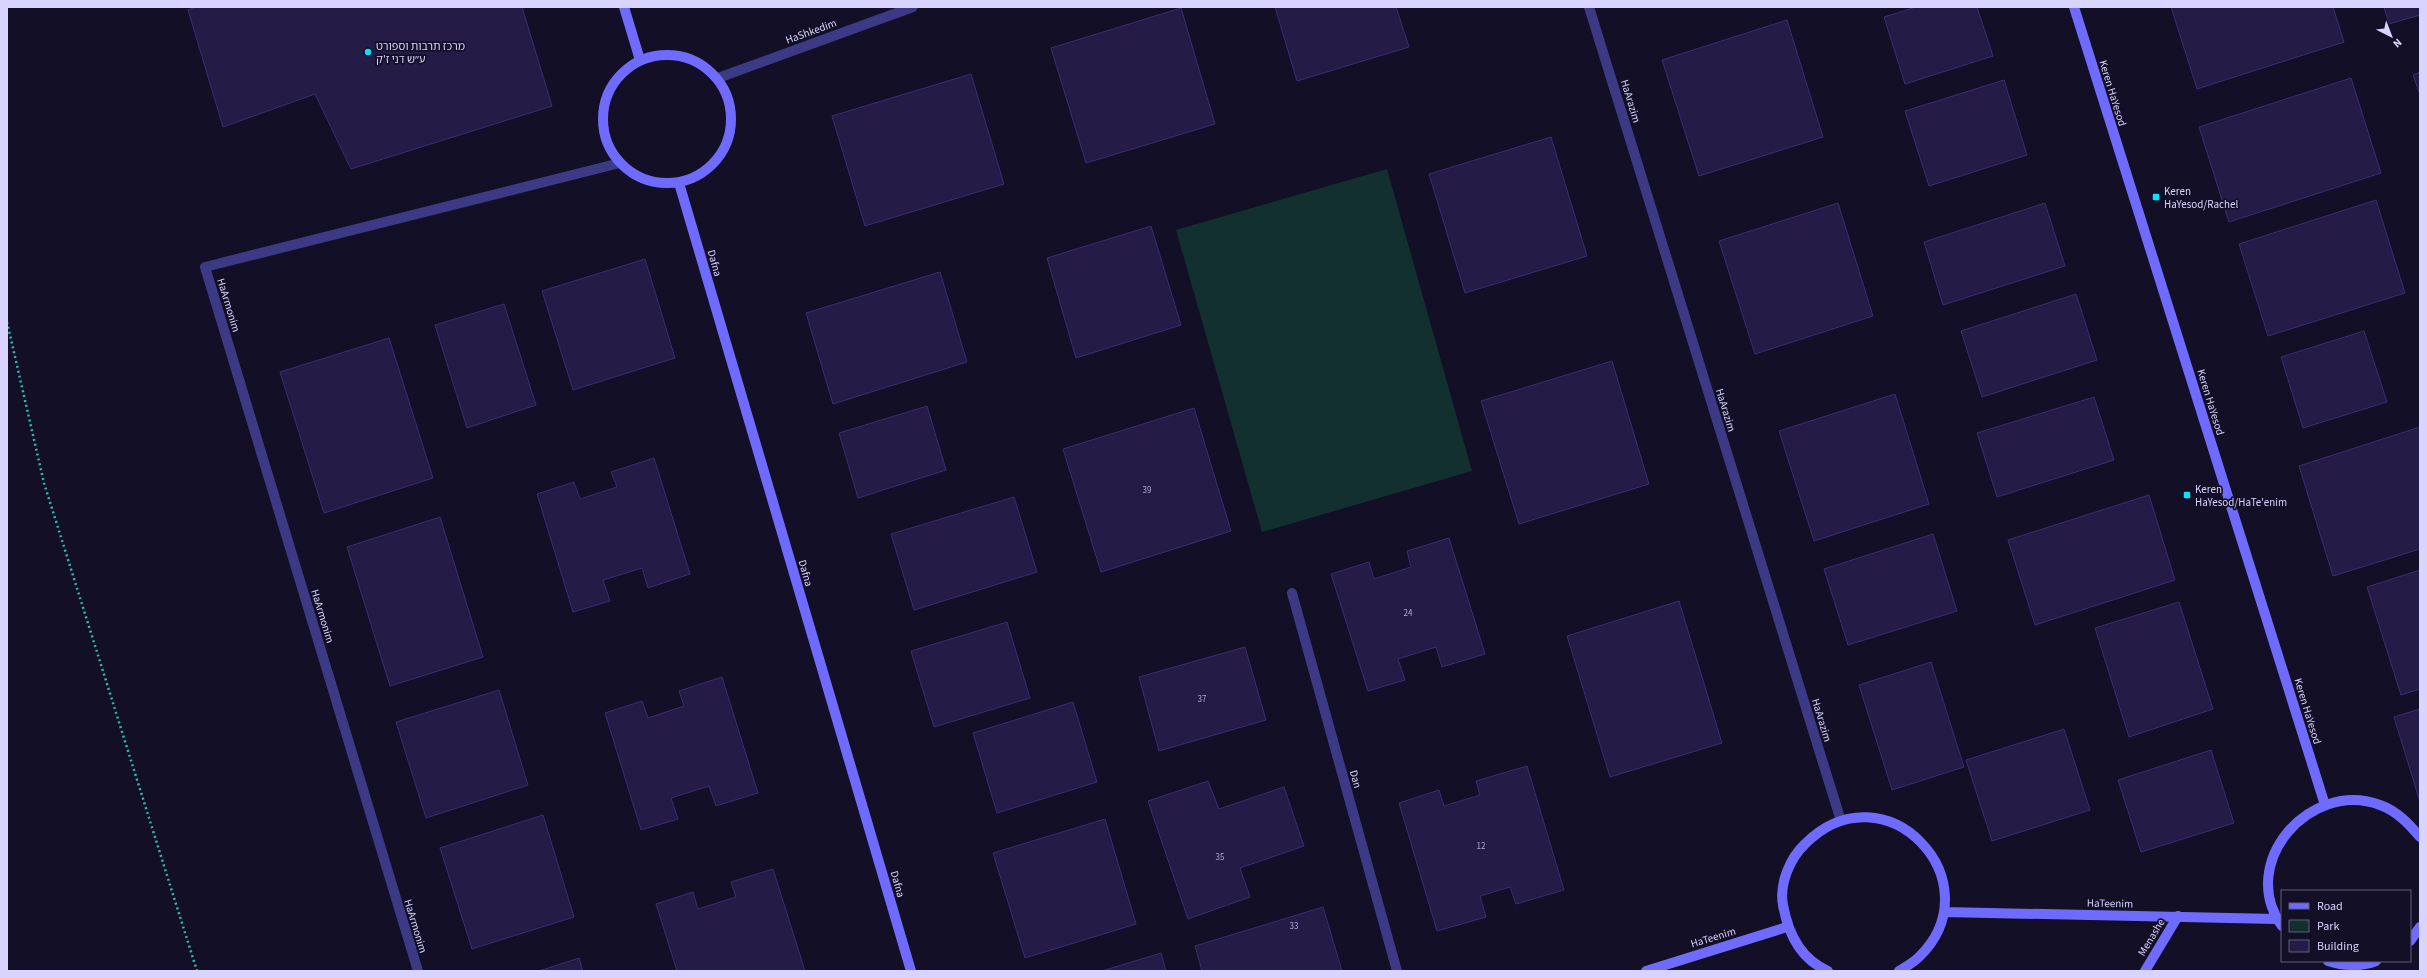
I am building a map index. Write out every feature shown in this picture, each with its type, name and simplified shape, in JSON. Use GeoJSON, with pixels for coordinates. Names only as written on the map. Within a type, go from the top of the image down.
{"type":"FeatureCollection","features":[{"type":"Feature","properties":{"kind":"street"},"geometry":{"type":"LineString","coordinates":[[624,7],[640,60]]}},
{"type":"Feature","properties":{"kind":"street","name":"HaShkedim"},"geometry":{"type":"LineString","coordinates":[[718,78],[913,7]]}},
{"type":"Feature","properties":{"kind":"street","name":"HaArazim"},"geometry":{"type":"LineString","coordinates":[[1589,7],[1841,821]]}},
{"type":"Feature","properties":{"kind":"street","name":"Keren HaYesod"},"geometry":{"type":"LineString","coordinates":[[2074,7],[2324,804]]}},
{"type":"Feature","properties":{"kind":"street"},"geometry":{"type":"LineString","coordinates":[[661,54],[682,55],[702,64],[718,78],[729,97],[732,119],[728,141],[717,161],[700,175],[679,183],[657,183],[636,176],[620,163],[608,146],[603,127],[604,106],[610,87],[623,72],[640,60],[661,54]]}},
{"type":"Feature","properties":{"kind":"street","name":"HaArmonim"},"geometry":{"type":"LineString","coordinates":[[418,971],[205,267],[620,163]]}},
{"type":"Feature","properties":{"kind":"street","name":"Dafna"},"geometry":{"type":"LineString","coordinates":[[679,183],[911,971]]}},
{"type":"Feature","properties":{"kind":"street","name":"Dan"},"geometry":{"type":"LineString","coordinates":[[1292,593],[1397,971]]}},
{"type":"Feature","properties":{"kind":"street"},"geometry":{"type":"LineString","coordinates":[[2279,923],[2269,892],[2271,864],[2282,839],[2300,818],[2324,804],[2352,800],[2380,805],[2404,819],[2420,837]]}},
{"type":"Feature","properties":{"kind":"street"},"geometry":{"type":"LineString","coordinates":[[1828,971],[1820,967],[1800,950],[1787,927],[1782,901],[1786,874],[1798,851],[1817,832],[1841,821],[1868,817],[1894,823],[1917,837],[1935,859],[1944,884],[1944,912],[1935,937],[1918,958],[1899,971]]}},
{"type":"Feature","properties":{"kind":"street","name":"HaTeenim"},"geometry":{"type":"LineString","coordinates":[[1944,912],[2178,916],[2279,923]]}},
{"type":"Feature","properties":{"kind":"street","name":"Menashe"},"geometry":{"type":"LineString","coordinates":[[2145,971],[2178,916]]}},
{"type":"Feature","properties":{"kind":"street","name":"HaTeenim"},"geometry":{"type":"LineString","coordinates":[[1646,971],[1787,927]]}},
{"type":"Feature","properties":{"kind":"street"},"geometry":{"type":"LineString","coordinates":[[2411,939],[2420,927]]}},
{"type":"Feature","properties":{"kind":"street"},"geometry":{"type":"LineString","coordinates":[[2332,962],[2342,965],[2372,965]]}},
{"type":"Feature","properties":{"kind":"path"},"geometry":{"type":"LineString","coordinates":[[7,322],[44,483],[197,971]]}},
{"type":"Feature","properties":{"kind":"green space"},"geometry":{"type":"Polygon","coordinates":[[[1387,169],[1472,471],[1262,532],[1176,230],[1387,169]]]}},
{"type":"Feature","properties":{"kind":"building","name":"מרכז תרבות וספורט ע״ש דני ז'ק"},"geometry":{"type":"Polygon","coordinates":[[[196,7],[522,7],[552,106],[351,169],[315,94],[223,127],[188,10],[196,7]]]}},
{"type":"Feature","properties":{"kind":"building"},"geometry":{"type":"Polygon","coordinates":[[[1275,7],[1396,7],[1409,47],[1297,81],[1275,7]]]}},
{"type":"Feature","properties":{"kind":"building"},"geometry":{"type":"Polygon","coordinates":[[[1916,7],[1977,7],[1993,56],[1905,84],[1884,17],[1916,7]]]}},
{"type":"Feature","properties":{"kind":"building"},"geometry":{"type":"Polygon","coordinates":[[[2171,7],[2333,7],[2344,42],[2197,89],[2171,7]]]}},
{"type":"Feature","properties":{"kind":"building"},"geometry":{"type":"Polygon","coordinates":[[[2384,7],[2420,7],[2420,15],[2389,24],[2384,7]]]}},
{"type":"Feature","properties":{"kind":"building"},"geometry":{"type":"Polygon","coordinates":[[[1181,8],[1215,124],[1086,163],[1051,48],[1181,8]]]}},
{"type":"Feature","properties":{"kind":"building"},"geometry":{"type":"Polygon","coordinates":[[[1787,20],[1823,137],[1699,176],[1662,60],[1787,20]]]}},
{"type":"Feature","properties":{"kind":"building"},"geometry":{"type":"Polygon","coordinates":[[[2420,72],[2420,95],[2413,75],[2420,72]]]}},
{"type":"Feature","properties":{"kind":"building"},"geometry":{"type":"Polygon","coordinates":[[[971,74],[1004,184],[865,226],[832,116],[971,74]]]}},
{"type":"Feature","properties":{"kind":"building"},"geometry":{"type":"Polygon","coordinates":[[[2351,78],[2381,173],[2229,222],[2199,127],[2351,78]]]}},
{"type":"Feature","properties":{"kind":"building"},"geometry":{"type":"Polygon","coordinates":[[[2004,80],[2027,155],[1929,186],[1905,111],[2004,80]]]}},
{"type":"Feature","properties":{"kind":"building"},"geometry":{"type":"Polygon","coordinates":[[[1551,137],[1587,256],[1465,293],[1429,174],[1551,137]]]}},
{"type":"Feature","properties":{"kind":"building"},"geometry":{"type":"Polygon","coordinates":[[[2376,200],[2405,293],[2268,336],[2239,244],[2376,200]]]}},
{"type":"Feature","properties":{"kind":"building"},"geometry":{"type":"Polygon","coordinates":[[[1838,203],[1873,316],[1755,354],[1719,241],[1838,203]]]}},
{"type":"Feature","properties":{"kind":"building"},"geometry":{"type":"Polygon","coordinates":[[[2045,203],[2065,266],[1943,305],[1924,242],[2045,203]]]}},
{"type":"Feature","properties":{"kind":"building"},"geometry":{"type":"Polygon","coordinates":[[[1151,226],[1181,325],[1076,358],[1047,258],[1151,226]]]}},
{"type":"Feature","properties":{"kind":"building"},"geometry":{"type":"Polygon","coordinates":[[[645,259],[675,358],[573,390],[542,291],[645,259]]]}},
{"type":"Feature","properties":{"kind":"building"},"geometry":{"type":"Polygon","coordinates":[[[940,272],[967,362],[833,404],[806,313],[940,272]]]}},
{"type":"Feature","properties":{"kind":"building"},"geometry":{"type":"Polygon","coordinates":[[[2076,294],[2097,360],[1982,397],[1961,331],[2076,294]]]}},
{"type":"Feature","properties":{"kind":"building"},"geometry":{"type":"Polygon","coordinates":[[[504,304],[536,405],[467,428],[435,325],[504,304]]]}},
{"type":"Feature","properties":{"kind":"building"},"geometry":{"type":"Polygon","coordinates":[[[2364,331],[2387,402],[2303,428],[2281,357],[2364,331]]]}},
{"type":"Feature","properties":{"kind":"building"},"geometry":{"type":"Polygon","coordinates":[[[389,338],[433,478],[324,513],[280,372],[389,338]]]}},
{"type":"Feature","properties":{"kind":"building"},"geometry":{"type":"Polygon","coordinates":[[[1612,361],[1649,484],[1519,524],[1481,401],[1612,361]]]}},
{"type":"Feature","properties":{"kind":"building"},"geometry":{"type":"Polygon","coordinates":[[[1895,394],[1929,504],[1814,541],[1779,431],[1895,394]]]}},
{"type":"Feature","properties":{"kind":"building"},"geometry":{"type":"Polygon","coordinates":[[[2094,397],[2114,460],[1997,497],[1977,433],[2094,397]]]}},
{"type":"Feature","properties":{"kind":"building"},"geometry":{"type":"Polygon","coordinates":[[[927,406],[946,470],[858,498],[839,433],[927,406]]]}},
{"type":"Feature","properties":{"kind":"building"},"geometry":{"type":"Polygon","coordinates":[[[1194,408],[1231,531],[1101,572],[1063,449],[1194,408]]]}},
{"type":"Feature","properties":{"kind":"building"},"geometry":{"type":"Polygon","coordinates":[[[2420,427],[2420,549],[2333,576],[2299,466],[2420,427]]]}},
{"type":"Feature","properties":{"kind":"building"},"geometry":{"type":"Polygon","coordinates":[[[654,458],[690,574],[648,588],[642,568],[603,580],[610,601],[573,612],[537,494],[574,482],[580,499],[617,487],[611,472],[654,458]]]}},
{"type":"Feature","properties":{"kind":"building"},"geometry":{"type":"Polygon","coordinates":[[[2149,495],[2175,580],[2035,625],[2008,540],[2149,495]]]}},
{"type":"Feature","properties":{"kind":"building"},"geometry":{"type":"Polygon","coordinates":[[[1014,497],[1037,572],[914,610],[891,534],[1014,497]]]}},
{"type":"Feature","properties":{"kind":"building"},"geometry":{"type":"Polygon","coordinates":[[[440,517],[483,657],[390,686],[347,547],[440,517]]]}},
{"type":"Feature","properties":{"kind":"building"},"geometry":{"type":"Polygon","coordinates":[[[1933,534],[1957,611],[1848,645],[1824,569],[1933,534]]]}},
{"type":"Feature","properties":{"kind":"building"},"geometry":{"type":"Polygon","coordinates":[[[1449,538],[1485,654],[1442,667],[1436,647],[1398,659],[1405,680],[1368,691],[1331,574],[1369,562],[1374,579],[1411,567],[1407,551],[1449,538]]]}},
{"type":"Feature","properties":{"kind":"building"},"geometry":{"type":"Polygon","coordinates":[[[2420,570],[2420,689],[2401,695],[2367,587],[2420,570]]]}},
{"type":"Feature","properties":{"kind":"building"},"geometry":{"type":"Polygon","coordinates":[[[1679,601],[1722,743],[1610,777],[1567,636],[1679,601]]]}},
{"type":"Feature","properties":{"kind":"building"},"geometry":{"type":"Polygon","coordinates":[[[2179,602],[2213,709],[2129,737],[2095,628],[2179,602]]]}},
{"type":"Feature","properties":{"kind":"building"},"geometry":{"type":"Polygon","coordinates":[[[1007,622],[1030,698],[934,727],[911,651],[1007,622]]]}},
{"type":"Feature","properties":{"kind":"building"},"geometry":{"type":"Polygon","coordinates":[[[1245,647],[1266,720],[1159,751],[1139,677],[1245,647]]]}},
{"type":"Feature","properties":{"kind":"building"},"geometry":{"type":"Polygon","coordinates":[[[1931,662],[1964,767],[1892,790],[1859,685],[1931,662]]]}},
{"type":"Feature","properties":{"kind":"building"},"geometry":{"type":"Polygon","coordinates":[[[722,677],[758,793],[716,806],[709,786],[671,798],[678,819],[641,830],[605,713],[642,701],[648,718],[684,706],[679,691],[722,677]]]}},
{"type":"Feature","properties":{"kind":"building"},"geometry":{"type":"Polygon","coordinates":[[[499,690],[528,785],[426,818],[396,722],[499,690]]]}},
{"type":"Feature","properties":{"kind":"building"},"geometry":{"type":"Polygon","coordinates":[[[1073,702],[1097,782],[997,813],[973,733],[1073,702]]]}},
{"type":"Feature","properties":{"kind":"building"},"geometry":{"type":"Polygon","coordinates":[[[2420,709],[2420,802],[2394,717],[2420,709]]]}},
{"type":"Feature","properties":{"kind":"building"},"geometry":{"type":"Polygon","coordinates":[[[2064,729],[2090,810],[1992,841],[1966,760],[2064,729]]]}},
{"type":"Feature","properties":{"kind":"building"},"geometry":{"type":"Polygon","coordinates":[[[2211,750],[2234,823],[2141,852],[2118,780],[2211,750]]]}},
{"type":"Feature","properties":{"kind":"building"},"geometry":{"type":"Polygon","coordinates":[[[1527,766],[1564,890],[1516,904],[1510,887],[1480,896],[1486,917],[1437,931],[1399,803],[1439,790],[1444,806],[1480,795],[1476,781],[1527,766]]]}},
{"type":"Feature","properties":{"kind":"building"},"geometry":{"type":"Polygon","coordinates":[[[1208,781],[1219,809],[1284,787],[1304,846],[1240,868],[1250,897],[1188,919],[1148,801],[1208,781]]]}},
{"type":"Feature","properties":{"kind":"building"},"geometry":{"type":"Polygon","coordinates":[[[543,815],[574,917],[472,949],[440,848],[543,815]]]}},
{"type":"Feature","properties":{"kind":"building"},"geometry":{"type":"Polygon","coordinates":[[[1105,819],[1136,924],[1025,958],[993,853],[1105,819]]]}},
{"type":"Feature","properties":{"kind":"building"},"geometry":{"type":"Polygon","coordinates":[[[773,869],[805,971],[677,971],[656,904],[693,892],[698,909],[736,897],[731,882],[773,869]]]}},
{"type":"Feature","properties":{"kind":"building"},"geometry":{"type":"Polygon","coordinates":[[[1323,907],[1342,971],[1202,971],[1195,946],[1323,907]]]}},
{"type":"Feature","properties":{"kind":"building"},"geometry":{"type":"Polygon","coordinates":[[[1161,953],[1166,971],[1102,971],[1161,953]]]}},
{"type":"Feature","properties":{"kind":"building"},"geometry":{"type":"Polygon","coordinates":[[[579,958],[583,971],[539,971],[579,958]]]}},
{"type":"Feature","properties":{"kind":"place","name":"מרכז תרבות וספורט ע״ש דני ז'ק"},"geometry":{"type":"Point","coordinates":[368,52]}},
{"type":"Feature","properties":{"kind":"place","name":"Keren HaYesod/Rachel"},"geometry":{"type":"Point","coordinates":[2156,197]}},
{"type":"Feature","properties":{"kind":"place","name":"Keren HaYesod/HaTe'enim"},"geometry":{"type":"Point","coordinates":[2187,495]}}]}
